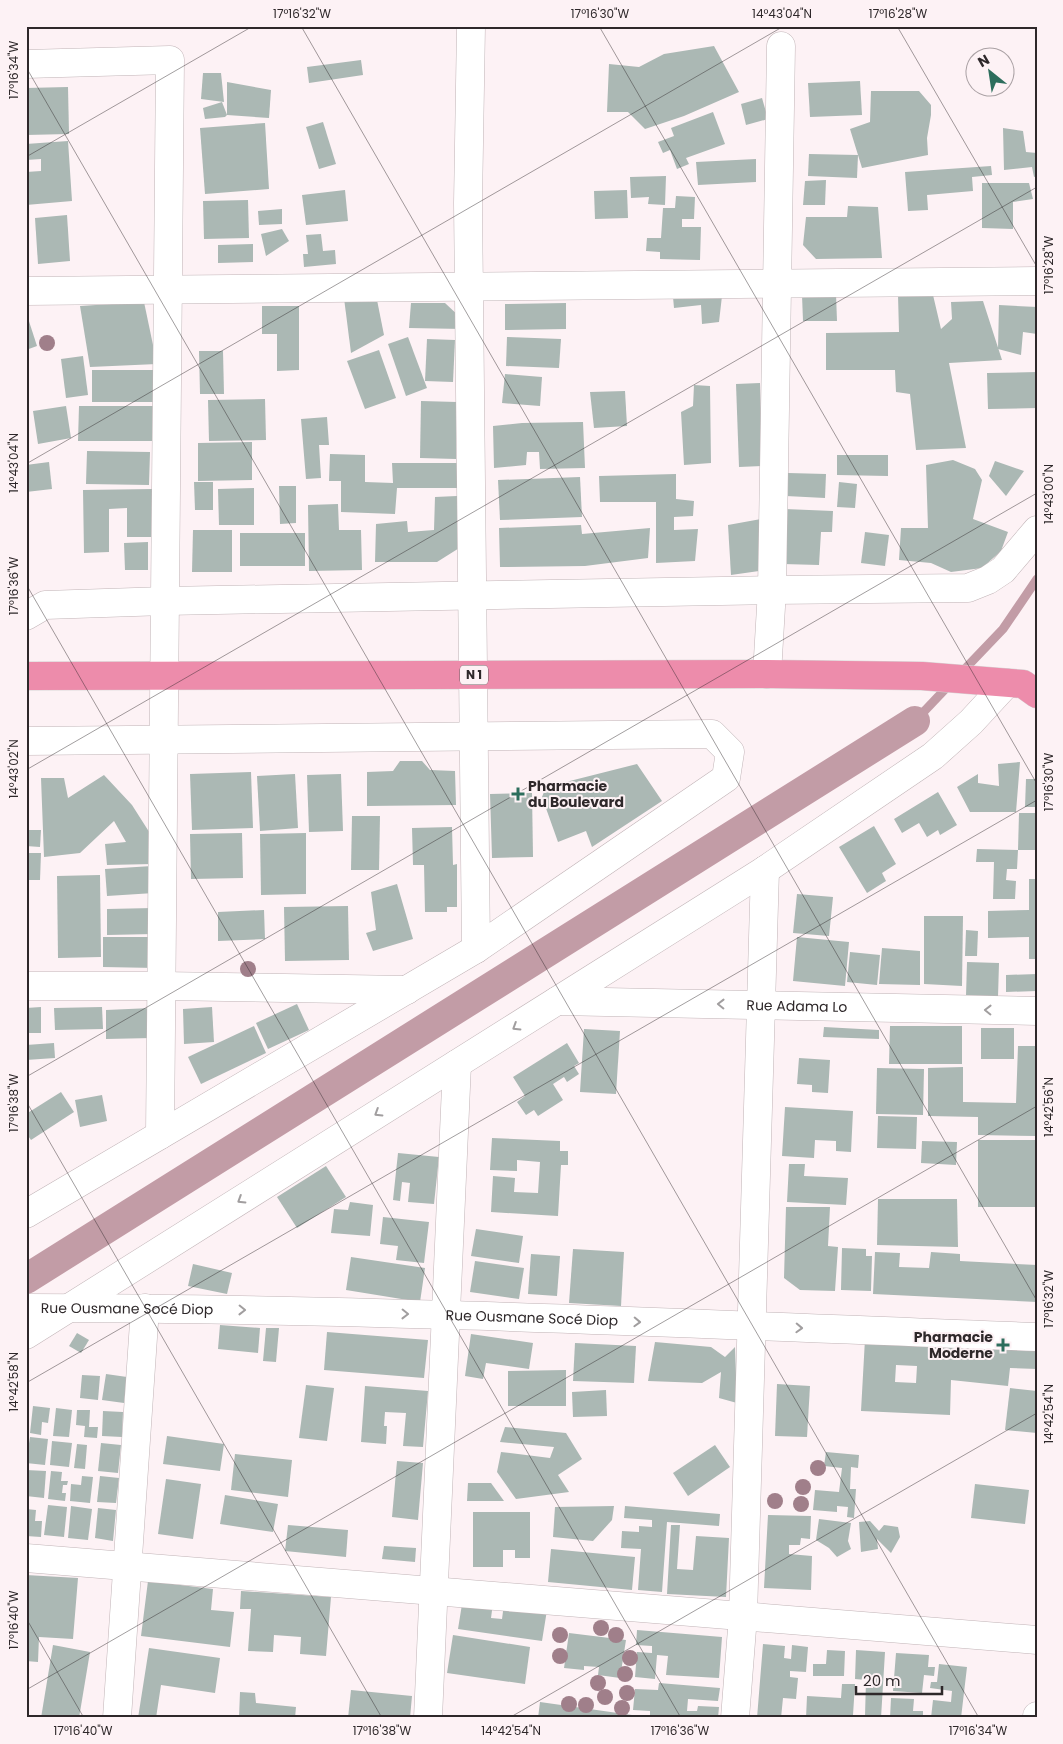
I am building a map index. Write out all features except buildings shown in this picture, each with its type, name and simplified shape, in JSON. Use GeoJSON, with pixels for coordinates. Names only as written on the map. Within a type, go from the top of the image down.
{"type":"FeatureCollection","features":[{"type":"Feature","properties":{"kind":"highway","name":"N 1"},"geometry":{"type":"LineString","coordinates":[[26,676],[767,674],[922,676],[1019,683]]}},
{"type":"Feature","properties":{"kind":"street"},"geometry":{"type":"LineString","coordinates":[[471,26],[468,203],[476,949]]}},
{"type":"Feature","properties":{"kind":"street"},"geometry":{"type":"LineString","coordinates":[[767,674],[772,590],[781,46]]}},
{"type":"Feature","properties":{"kind":"street"},"geometry":{"type":"LineString","coordinates":[[26,64],[170,60],[160,1135]]}},
{"type":"Feature","properties":{"kind":"street"},"geometry":{"type":"LineString","coordinates":[[26,291],[1037,282]]}},
{"type":"Feature","properties":{"kind":"street"},"geometry":{"type":"LineString","coordinates":[[26,616],[45,605],[165,601],[968,588],[988,580],[1002,570],[1037,530]]}},
{"type":"Feature","properties":{"kind":"street"},"geometry":{"type":"LineString","coordinates":[[26,1335],[764,870],[933,756],[1019,683]]}},
{"type":"Feature","properties":{"kind":"street"},"geometry":{"type":"LineString","coordinates":[[26,741],[712,734],[730,752],[726,778],[476,949],[26,1214]]}},
{"type":"Feature","properties":{"kind":"street"},"geometry":{"type":"LineString","coordinates":[[735,1718],[743,1616],[764,870]]}},
{"type":"Feature","properties":{"kind":"street"},"geometry":{"type":"LineString","coordinates":[[26,986],[407,990]]}},
{"type":"Feature","properties":{"kind":"street","name":"Rue Adama Lo"},"geometry":{"type":"LineString","coordinates":[[557,1001],[1037,1011]]}},
{"type":"Feature","properties":{"kind":"street"},"geometry":{"type":"LineString","coordinates":[[428,1718],[457,1064]]}},
{"type":"Feature","properties":{"kind":"street","name":"Rue Ousmane Socé Diop"},"geometry":{"type":"LineString","coordinates":[[27,1308],[145,1308],[445,1315],[1037,1337]]}},
{"type":"Feature","properties":{"kind":"street"},"geometry":{"type":"LineString","coordinates":[[118,1718],[145,1308]]}},
{"type":"Feature","properties":{"kind":"street"},"geometry":{"type":"LineString","coordinates":[[26,1558],[1037,1640]]}},
{"type":"Feature","properties":{"kind":"waterway"},"geometry":{"type":"LineString","coordinates":[[960,674],[1003,629],[1037,579]]}},
{"type":"Feature","properties":{"kind":"waterway"},"geometry":{"type":"LineString","coordinates":[[915,721],[951,683]]}},
{"type":"Feature","properties":{"kind":"waterway"},"geometry":{"type":"LineString","coordinates":[[26,1279],[915,721]]}},
{"type":"Feature","properties":{"kind":"place","name":"Pharmacie du Boulevard"},"geometry":{"type":"Point","coordinates":[518,794]}},
{"type":"Feature","properties":{"kind":"place","name":"Pharmacie Moderne"},"geometry":{"type":"Point","coordinates":[1003,1345]}}]}
